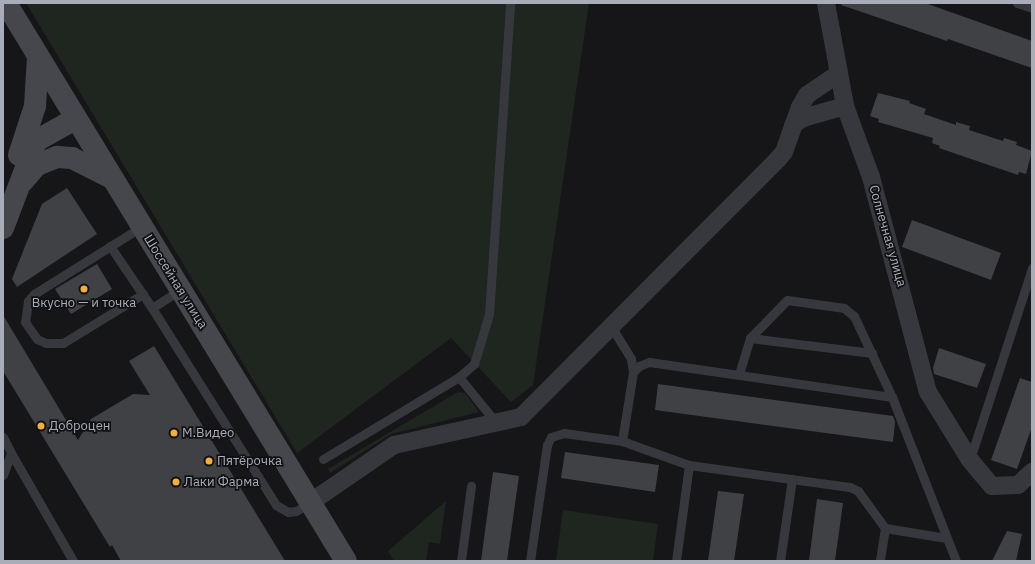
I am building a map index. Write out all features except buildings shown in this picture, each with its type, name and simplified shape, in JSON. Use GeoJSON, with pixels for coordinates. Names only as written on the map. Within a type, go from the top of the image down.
{"type":"FeatureCollection","features":[{"type":"Feature","properties":{"kind":"main road","name":"Шоссейная улица"},"geometry":{"type":"LineString","coordinates":[[6,3],[110,177],[346,561]]}},
{"type":"Feature","properties":{"kind":"main road"},"geometry":{"type":"LineString","coordinates":[[16,190],[18,158],[36,106],[38,57]]}},
{"type":"Feature","properties":{"kind":"main road"},"geometry":{"type":"LineString","coordinates":[[5,216],[36,141],[75,119]]}},
{"type":"Feature","properties":{"kind":"main road"},"geometry":{"type":"LineString","coordinates":[[16,190],[37,165],[57,157],[72,158],[110,177]]}},
{"type":"Feature","properties":{"kind":"street","name":"Солнечная улица"},"geometry":{"type":"LineString","coordinates":[[826,3],[845,106],[870,177],[928,392],[970,460],[992,486],[1018,484],[1032,472]]}},
{"type":"Feature","properties":{"kind":"street"},"geometry":{"type":"LineString","coordinates":[[311,502],[394,445],[497,424],[521,417],[612,328],[778,159],[784,152],[793,125],[807,95],[838,74]]}},
{"type":"Feature","properties":{"kind":"street"},"geometry":{"type":"LineString","coordinates":[[793,125],[803,118],[845,106]]}},
{"type":"Feature","properties":{"kind":"lane"},"geometry":{"type":"LineString","coordinates":[[323,459],[459,377],[474,364],[489,314],[510,3]]}},
{"type":"Feature","properties":{"kind":"lane"},"geometry":{"type":"LineString","coordinates":[[1017,3],[1032,8]]}},
{"type":"Feature","properties":{"kind":"lane"},"geometry":{"type":"LineString","coordinates":[[133,232],[34,294],[25,311],[25,322],[30,332],[46,343],[63,343],[143,294]]}},
{"type":"Feature","properties":{"kind":"lane"},"geometry":{"type":"LineString","coordinates":[[110,246],[152,308],[276,505],[288,512],[296,511],[311,502]]}},
{"type":"Feature","properties":{"kind":"lane"},"geometry":{"type":"LineString","coordinates":[[970,460],[1032,268]]}},
{"type":"Feature","properties":{"kind":"lane"},"geometry":{"type":"LineString","coordinates":[[152,308],[180,290]]}},
{"type":"Feature","properties":{"kind":"lane"},"geometry":{"type":"LineString","coordinates":[[739,374],[750,338],[787,300],[844,308],[854,316],[892,397],[956,561]]}},
{"type":"Feature","properties":{"kind":"lane"},"geometry":{"type":"LineString","coordinates":[[612,328],[631,359],[633,372],[622,441]]}},
{"type":"Feature","properties":{"kind":"lane"},"geometry":{"type":"LineString","coordinates":[[750,338],[872,353]]}},
{"type":"Feature","properties":{"kind":"lane"},"geometry":{"type":"LineString","coordinates":[[633,372],[639,366],[649,362],[892,397]]}},
{"type":"Feature","properties":{"kind":"lane"},"geometry":{"type":"LineString","coordinates":[[459,377],[497,424]]}},
{"type":"Feature","properties":{"kind":"lane"},"geometry":{"type":"LineString","coordinates":[[530,561],[547,445],[551,437],[564,433],[622,441],[689,464],[850,487],[858,491],[885,528],[946,538]]}},
{"type":"Feature","properties":{"kind":"lane"},"geometry":{"type":"LineString","coordinates":[[3,438],[73,561]]}},
{"type":"Feature","properties":{"kind":"lane"},"geometry":{"type":"LineString","coordinates":[[3,475],[11,453]]}},
{"type":"Feature","properties":{"kind":"lane"},"geometry":{"type":"LineString","coordinates":[[676,561],[689,464]]}},
{"type":"Feature","properties":{"kind":"lane"},"geometry":{"type":"LineString","coordinates":[[780,561],[792,479]]}},
{"type":"Feature","properties":{"kind":"lane"},"geometry":{"type":"LineString","coordinates":[[461,561],[471,486]]}},
{"type":"Feature","properties":{"kind":"lane"},"geometry":{"type":"LineString","coordinates":[[880,561],[885,528]]}},
{"type":"Feature","properties":{"kind":"shaded area"},"geometry":{"type":"Polygon","coordinates":[[[26,3],[589,3],[533,385],[511,402],[451,338],[297,453],[26,3]]]}},
{"type":"Feature","properties":{"kind":"shaded area"},"geometry":{"type":"Polygon","coordinates":[[[458,392],[465,393],[479,412],[391,434],[330,473],[328,469],[458,392]]]}},
{"type":"Feature","properties":{"kind":"shaded area"},"geometry":{"type":"Polygon","coordinates":[[[446,501],[440,544],[429,542],[426,560],[434,561],[394,561],[388,551],[446,501]]]}},
{"type":"Feature","properties":{"kind":"shaded area"},"geometry":{"type":"Polygon","coordinates":[[[563,510],[658,524],[653,561],[556,561],[563,510]]]}},
{"type":"Feature","properties":{"kind":"place","name":"Вкусно — и точка"},"geometry":{"type":"Point","coordinates":[84,289]}},
{"type":"Feature","properties":{"kind":"place","name":"Доброцен"},"geometry":{"type":"Point","coordinates":[41,426]}},
{"type":"Feature","properties":{"kind":"place","name":"М.Видео"},"geometry":{"type":"Point","coordinates":[174,433]}},
{"type":"Feature","properties":{"kind":"place","name":"Пятёрочка"},"geometry":{"type":"Point","coordinates":[209,461]}},
{"type":"Feature","properties":{"kind":"place","name":"Лаки Фарма"},"geometry":{"type":"Point","coordinates":[176,482]}}]}
